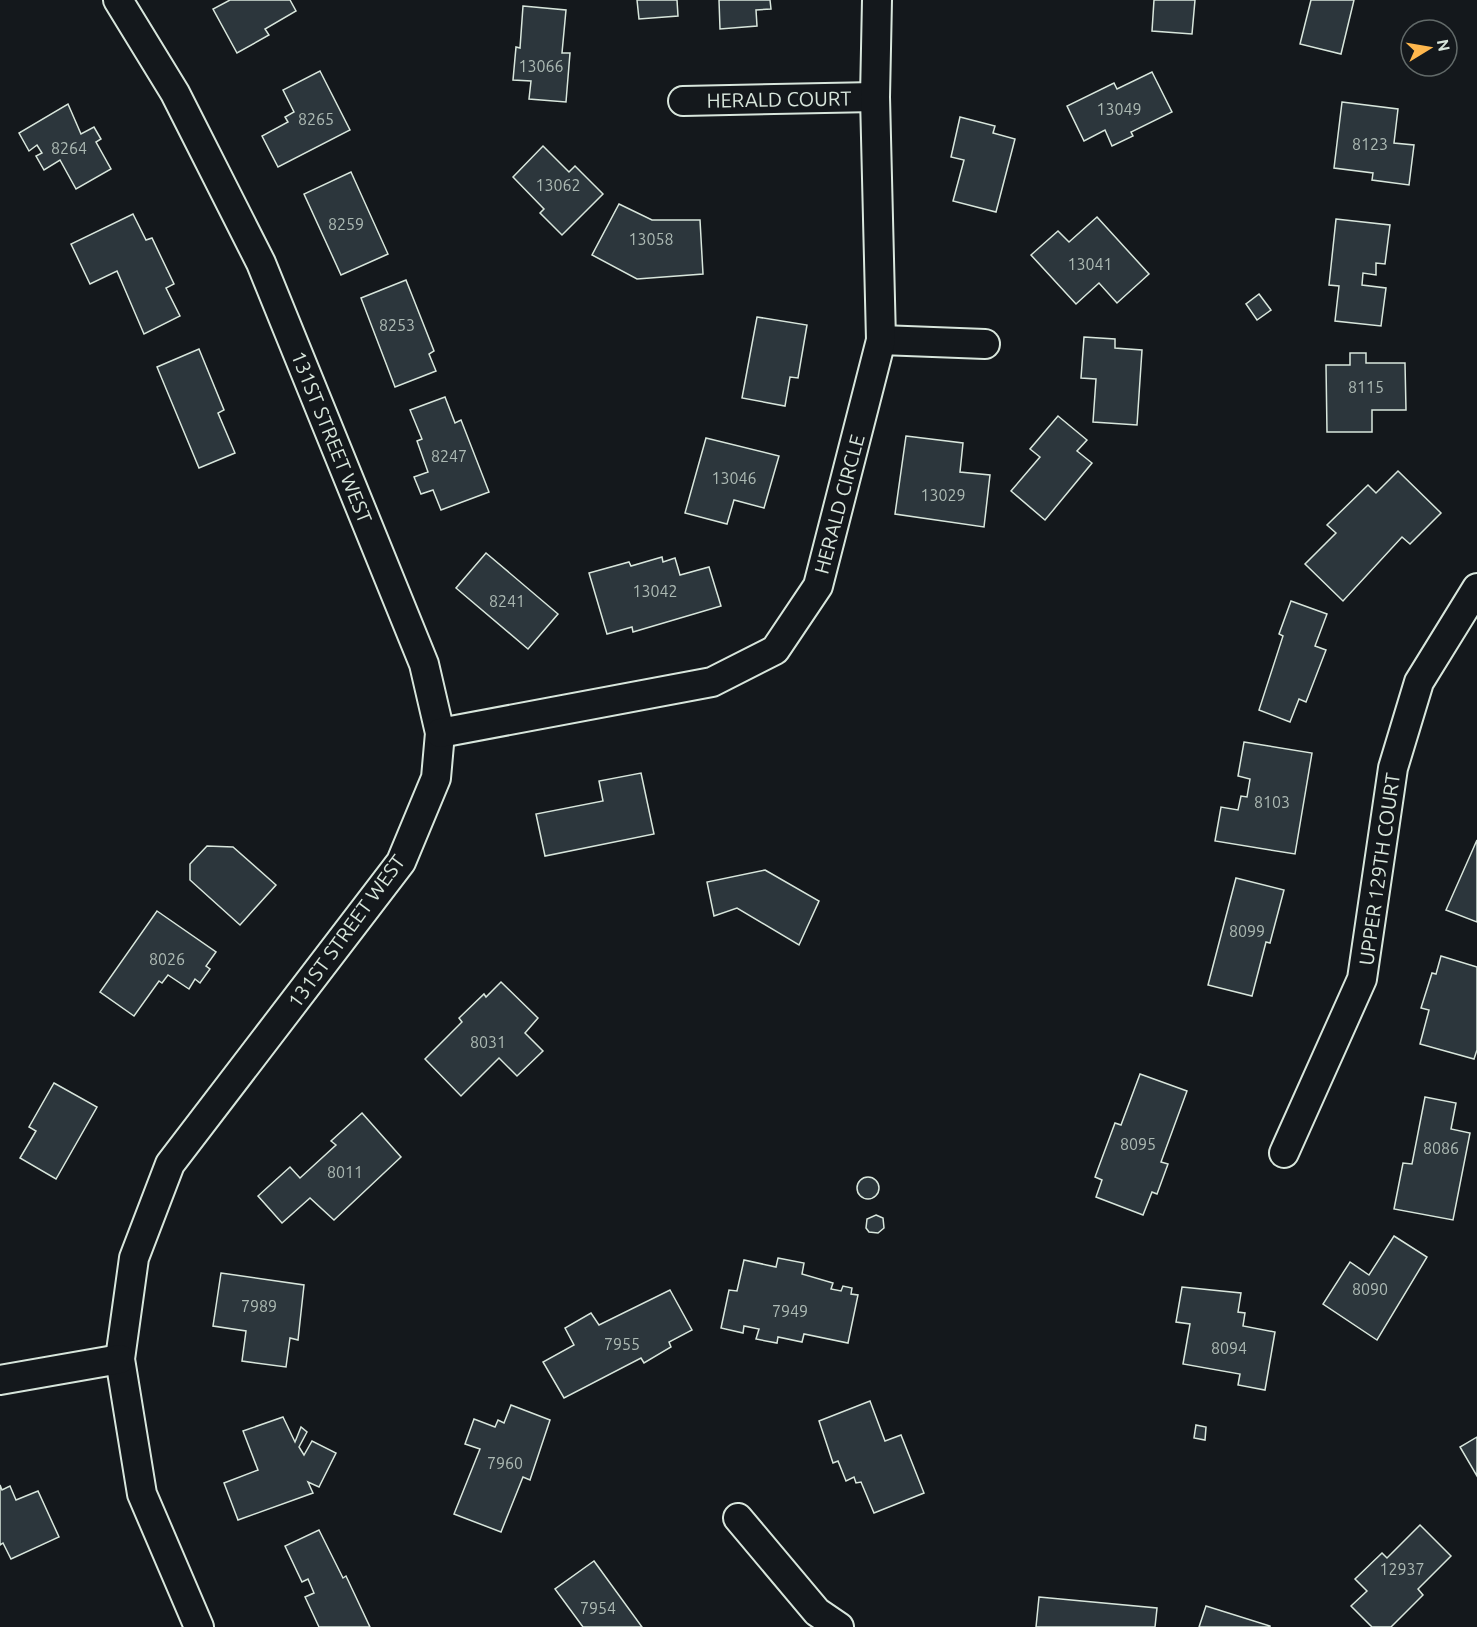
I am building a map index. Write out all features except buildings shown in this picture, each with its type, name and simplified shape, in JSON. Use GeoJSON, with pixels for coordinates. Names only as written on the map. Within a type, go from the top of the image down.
{"type":"FeatureCollection","features":[{"type":"Feature","properties":{"kind":"street","name":"131ST STREET WEST"},"geometry":{"type":"LineString","coordinates":[[118,0],[175,93],[261,263],[424,664],[440,733],[436,778],[401,862],[170,1164],[134,1258],[120,1359],[142,1494],[199,1627]]}},
{"type":"Feature","properties":{"kind":"street","name":"HERALD CIRCLE"},"geometry":{"type":"LineString","coordinates":[[440,733],[712,682],[775,650],[818,586],[882,340],[875,98],[876,0]]}},
{"type":"Feature","properties":{"kind":"street","name":"HERALD COURT"},"geometry":{"type":"LineString","coordinates":[[683,101],[875,98]]}},
{"type":"Feature","properties":{"kind":"street"},"geometry":{"type":"LineString","coordinates":[[882,340],[985,344]]}},
{"type":"Feature","properties":{"kind":"street","name":"UPPER 129TH COURT"},"geometry":{"type":"LineString","coordinates":[[1284,1153],[1362,979],[1393,768],[1419,682],[1477,588]]}},
{"type":"Feature","properties":{"kind":"street"},"geometry":{"type":"LineString","coordinates":[[0,1380],[120,1359]]}},
{"type":"Feature","properties":{"kind":"street"},"geometry":{"type":"LineString","coordinates":[[738,1518],[816,1612],[839,1627]]}}]}
